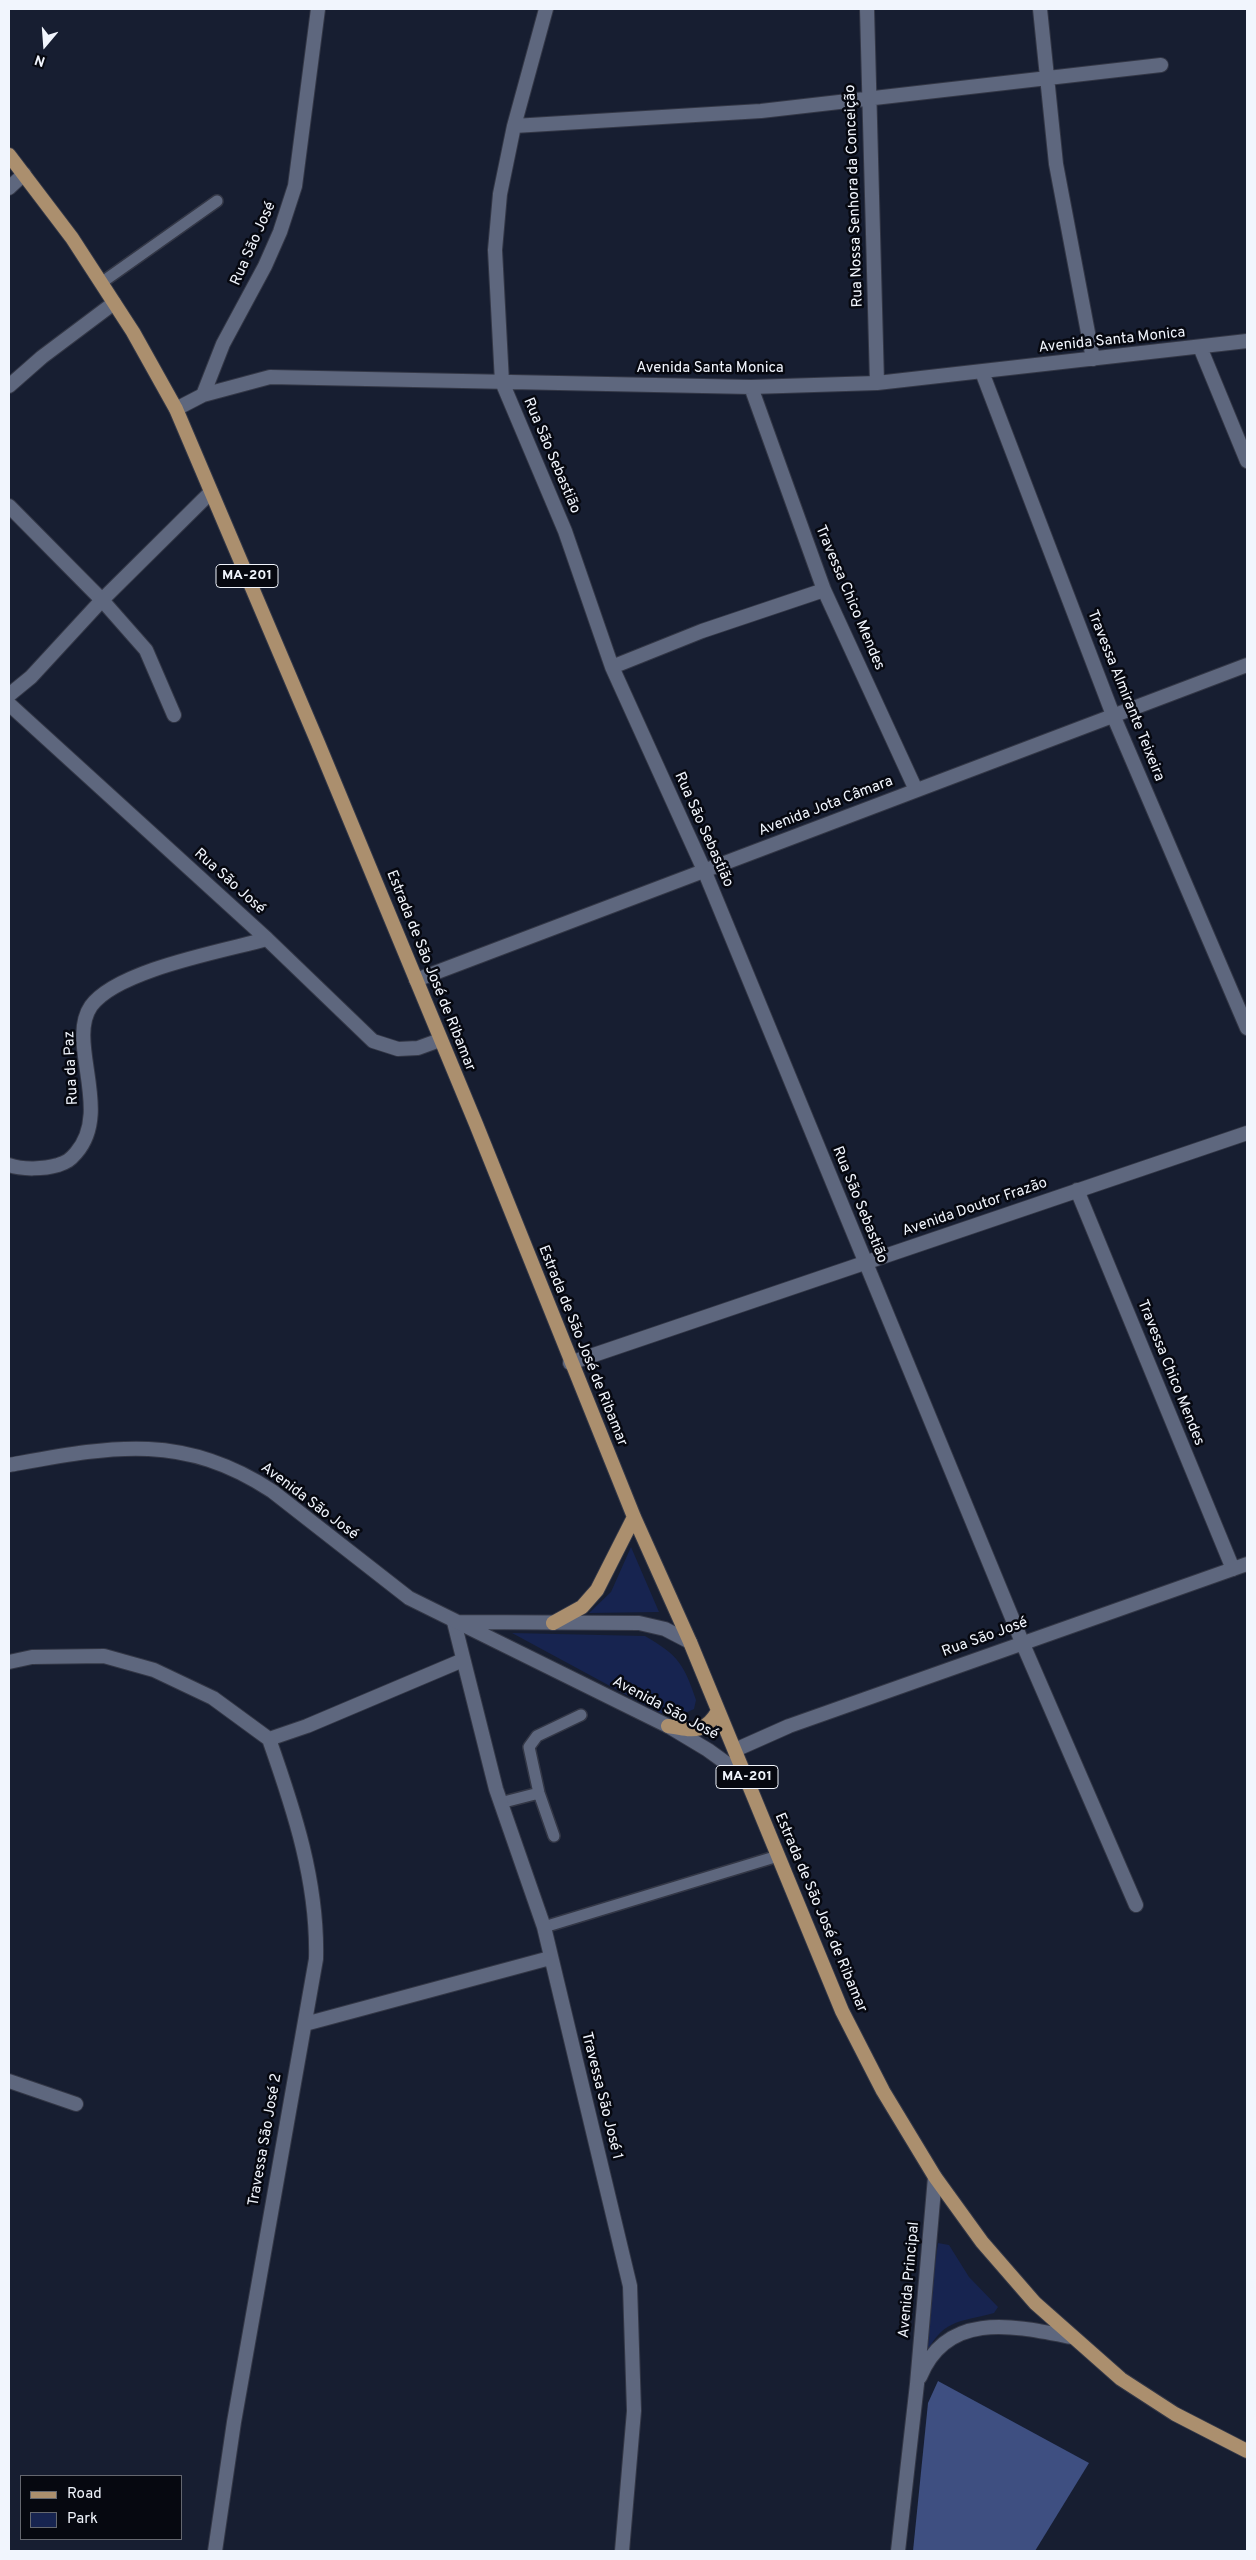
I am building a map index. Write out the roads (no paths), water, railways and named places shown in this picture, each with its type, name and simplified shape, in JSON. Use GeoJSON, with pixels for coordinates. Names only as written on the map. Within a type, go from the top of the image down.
{"type":"FeatureCollection","features":[{"type":"Feature","properties":{"kind":"main road","name":"Estrada de São José de Ribamar"},"geometry":{"type":"LineString","coordinates":[[9,155],[72,238],[133,332],[176,409],[416,980],[634,1517],[748,1779],[842,2011],[883,2091],[935,2177],[982,2242],[1035,2302],[1071,2337],[1122,2379],[1175,2414],[1247,2451]]}},
{"type":"Feature","properties":{"kind":"main road"},"geometry":{"type":"LineString","coordinates":[[553,1623],[582,1608],[597,1590],[634,1517]]}},
{"type":"Feature","properties":{"kind":"main road"},"geometry":{"type":"LineString","coordinates":[[668,1726],[698,1730],[707,1726],[718,1711]]}},
{"type":"Feature","properties":{"kind":"street","name":"Rua São José"},"geometry":{"type":"LineString","coordinates":[[203,395],[223,344],[265,266],[280,232],[295,186],[318,9]]}},
{"type":"Feature","properties":{"kind":"street","name":"Rua São Sebastião"},"geometry":{"type":"LineString","coordinates":[[546,9],[514,126],[500,194],[495,250],[502,382],[565,531],[612,667],[704,870],[1022,1642],[1136,1905]]}},
{"type":"Feature","properties":{"kind":"street","name":"Rua Nossa Senhora da Conceição"},"geometry":{"type":"LineString","coordinates":[[867,9],[877,383]]}},
{"type":"Feature","properties":{"kind":"street"},"geometry":{"type":"LineString","coordinates":[[1040,9],[1049,79],[1056,164],[1093,359]]}},
{"type":"Feature","properties":{"kind":"street"},"geometry":{"type":"LineString","coordinates":[[514,126],[761,111],[868,101],[1161,65]]}},
{"type":"Feature","properties":{"kind":"street"},"geometry":{"type":"LineString","coordinates":[[9,188],[24,174]]}},
{"type":"Feature","properties":{"kind":"street"},"geometry":{"type":"LineString","coordinates":[[9,386],[42,357],[114,303]]}},
{"type":"Feature","properties":{"kind":"street","name":"Avenida Santa Monica"},"geometry":{"type":"LineString","coordinates":[[176,409],[203,395],[270,377],[751,386],[877,383],[1247,341]]}},
{"type":"Feature","properties":{"kind":"street"},"geometry":{"type":"LineString","coordinates":[[1200,347],[1247,461]]}},
{"type":"Feature","properties":{"kind":"street","name":"Travessa Almirante Teixeira"},"geometry":{"type":"LineString","coordinates":[[982,372],[1113,715],[1247,1028]]}},
{"type":"Feature","properties":{"kind":"street","name":"Travessa Chico Mendes"},"geometry":{"type":"LineString","coordinates":[[751,386],[824,590],[916,790]]}},
{"type":"Feature","properties":{"kind":"street"},"geometry":{"type":"LineString","coordinates":[[9,695],[31,676],[102,600],[212,492]]}},
{"type":"Feature","properties":{"kind":"street"},"geometry":{"type":"LineString","coordinates":[[9,506],[102,600],[146,650],[174,715]]}},
{"type":"Feature","properties":{"kind":"street"},"geometry":{"type":"LineString","coordinates":[[612,667],[702,631],[824,590]]}},
{"type":"Feature","properties":{"kind":"street","name":"Avenida Jota Câmara"},"geometry":{"type":"LineString","coordinates":[[416,980],[1247,665]]}},
{"type":"Feature","properties":{"kind":"street","name":"Rua São José"},"geometry":{"type":"LineString","coordinates":[[9,704],[267,939],[372,1040],[398,1049],[418,1048],[440,1040]]}},
{"type":"Feature","properties":{"kind":"street","name":"Rua da Paz"},"geometry":{"type":"LineString","coordinates":[[9,1165],[48,1168],[68,1162],[81,1147],[92,1125],[84,1029],[90,1008],[105,991],[155,969],[267,939]]}},
{"type":"Feature","properties":{"kind":"street","name":"Avenida Doutor Frazão"},"geometry":{"type":"LineString","coordinates":[[570,1363],[1247,1133]]}},
{"type":"Feature","properties":{"kind":"street","name":"Travessa Chico Mendes"},"geometry":{"type":"LineString","coordinates":[[1078,1190],[1233,1569]]}},
{"type":"Feature","properties":{"kind":"street","name":"Avenida São José"},"geometry":{"type":"LineString","coordinates":[[9,1465],[89,1451],[130,1447],[167,1450],[200,1456],[248,1476],[264,1486],[409,1598],[454,1622],[668,1726],[708,1750],[748,1779]]}},
{"type":"Feature","properties":{"kind":"street","name":"Rua São José"},"geometry":{"type":"LineString","coordinates":[[735,1750],[789,1726],[1247,1564]]}},
{"type":"Feature","properties":{"kind":"street","name":"Avenida São José"},"geometry":{"type":"LineString","coordinates":[[454,1622],[652,1625],[677,1633],[690,1642]]}},
{"type":"Feature","properties":{"kind":"street","name":"Travessa São José 1"},"geometry":{"type":"LineString","coordinates":[[454,1622],[500,1803],[544,1927],[630,2286],[634,2411],[622,2551]]}},
{"type":"Feature","properties":{"kind":"street"},"geometry":{"type":"LineString","coordinates":[[9,1662],[32,1657],[104,1656],[154,1670],[213,1698],[270,1738],[307,1726],[463,1660]]}},
{"type":"Feature","properties":{"kind":"street","name":"Travessa São José 2"},"geometry":{"type":"LineString","coordinates":[[215,2551],[237,2403],[316,1959],[317,1927],[306,1860],[288,1791],[270,1738]]}},
{"type":"Feature","properties":{"kind":"street"},"geometry":{"type":"LineString","coordinates":[[305,2024],[550,1958]]}},
{"type":"Feature","properties":{"kind":"street"},"geometry":{"type":"LineString","coordinates":[[9,2081],[76,2104]]}},
{"type":"Feature","properties":{"kind":"street","name":"Avenida Principal"},"geometry":{"type":"LineString","coordinates":[[898,2551],[917,2384],[935,2177]]}},
{"type":"Feature","properties":{"kind":"street","name":"Avenida Principal"},"geometry":{"type":"LineString","coordinates":[[917,2384],[934,2351],[950,2338],[966,2331],[1008,2326],[1071,2337]]}},
{"type":"Feature","properties":{"kind":"lane"},"geometry":{"type":"LineString","coordinates":[[101,283],[217,201]]}},
{"type":"Feature","properties":{"kind":"lane"},"geometry":{"type":"LineString","coordinates":[[554,1836],[539,1792],[529,1747],[531,1741],[581,1714]]}},
{"type":"Feature","properties":{"kind":"lane"},"geometry":{"type":"LineString","coordinates":[[500,1803],[539,1792]]}},
{"type":"Feature","properties":{"kind":"lane"},"geometry":{"type":"LineString","coordinates":[[544,1927],[778,1856]]}}]}
